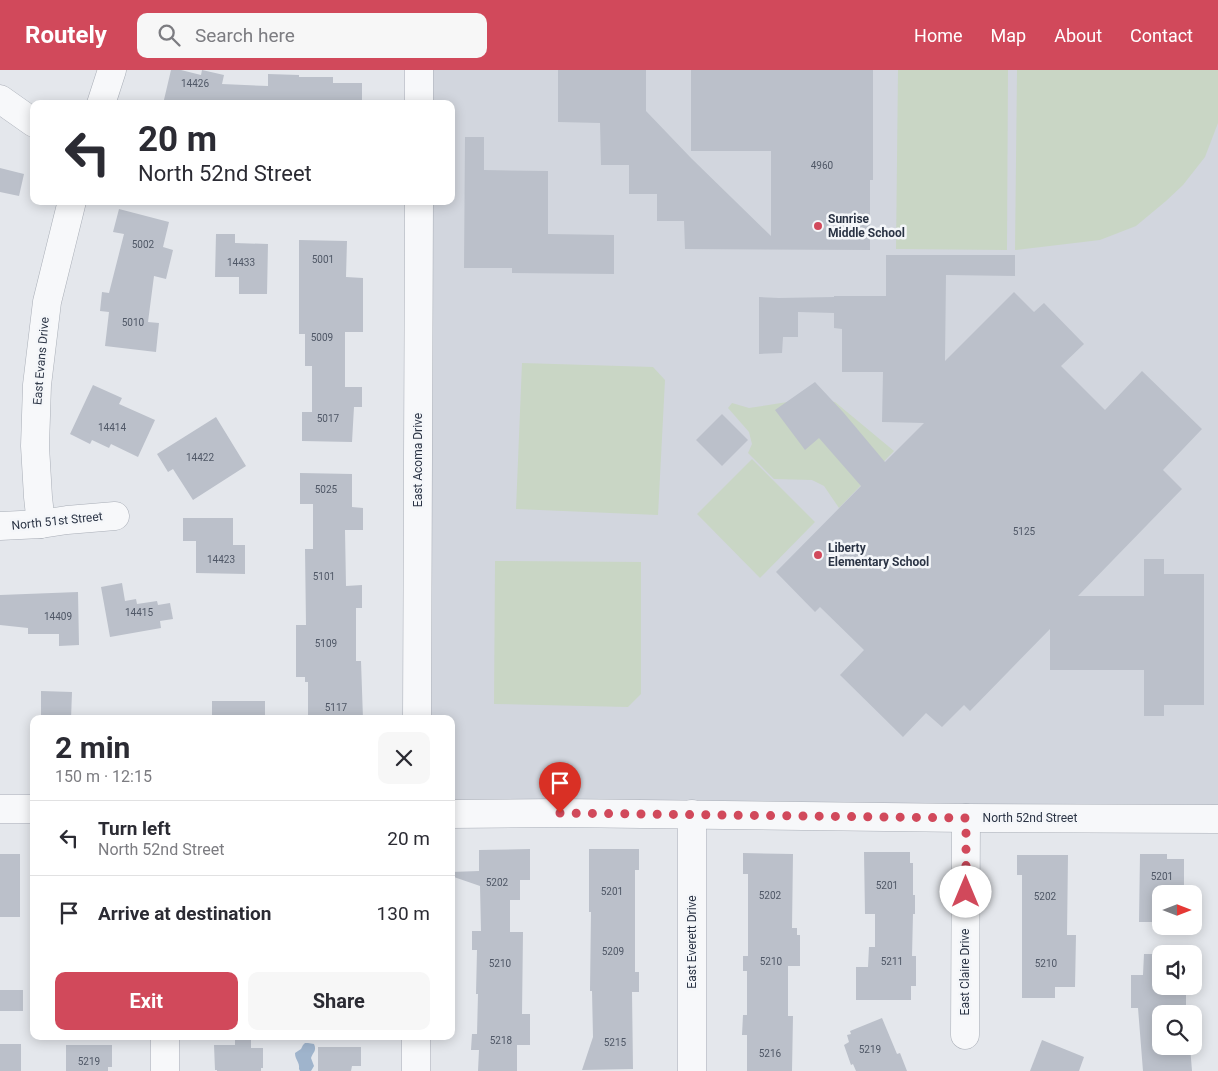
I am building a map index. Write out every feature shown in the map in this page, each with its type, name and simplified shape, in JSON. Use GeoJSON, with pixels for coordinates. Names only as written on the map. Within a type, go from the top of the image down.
{"type":"FeatureCollection","features":[{"type":"Feature","properties":{"kind":"street"},"geometry":{"type":"LineString","coordinates":[[102,100],[112,70]]}},
{"type":"Feature","properties":{"kind":"street"},"geometry":{"type":"LineString","coordinates":[[419,70],[419,100]]}},
{"type":"Feature","properties":{"kind":"street"},"geometry":{"type":"LineString","coordinates":[[0,98],[30,120]]}},
{"type":"Feature","properties":{"kind":"street","name":"East Evans Drive"},"geometry":{"type":"LineString","coordinates":[[42,524],[38,497],[35,446],[37,385],[47,302],[71,205]]}},
{"type":"Feature","properties":{"kind":"street","name":"East Acoma Drive"},"geometry":{"type":"LineString","coordinates":[[417,715],[419,205]]}},
{"type":"Feature","properties":{"kind":"street","name":"North 51st Street"},"geometry":{"type":"LineString","coordinates":[[0,526],[42,524],[115,516]]}},
{"type":"Feature","properties":{"kind":"street"},"geometry":{"type":"LineString","coordinates":[[0,808],[30,809]]}},
{"type":"Feature","properties":{"kind":"street","name":"North 52nd Street"},"geometry":{"type":"LineString","coordinates":[[455,814],[560,813],[1218,819]]}},
{"type":"Feature","properties":{"kind":"street","name":"East Everett Drive"},"geometry":{"type":"LineString","coordinates":[[692,814],[692,1071]]}},
{"type":"Feature","properties":{"kind":"street","name":"East Claire Drive"},"geometry":{"type":"LineString","coordinates":[[965,1035],[966,818]]}},
{"type":"Feature","properties":{"kind":"street"},"geometry":{"type":"LineString","coordinates":[[165,1040],[165,1071]]}},
{"type":"Feature","properties":{"kind":"street"},"geometry":{"type":"LineString","coordinates":[[416,1040],[416,1071]]}},
{"type":"Feature","properties":{"kind":"shaded area","name":"Liberty Elementary School"},"geometry":{"type":"Polygon","coordinates":[[[419,70],[1218,70],[1218,819],[455,814],[455,715],[417,715],[419,205],[455,205],[455,100],[419,100],[419,70]]]}},
{"type":"Feature","properties":{"kind":"green space"},"geometry":{"type":"Polygon","coordinates":[[[898,70],[1008,70],[1007,250],[896,249],[898,70]]]}},
{"type":"Feature","properties":{"kind":"green space"},"geometry":{"type":"Polygon","coordinates":[[[1017,70],[1218,70],[1218,123],[1205,157],[1183,185],[1136,226],[1100,240],[1015,250],[1017,70]]]}},
{"type":"Feature","properties":{"kind":"green space"},"geometry":{"type":"Polygon","coordinates":[[[522,363],[653,367],[665,380],[658,515],[516,509],[522,363]]]}},
{"type":"Feature","properties":{"kind":"green space"},"geometry":{"type":"Polygon","coordinates":[[[813,398],[835,402],[894,451],[839,508],[824,486],[812,480],[774,479],[748,453],[752,444],[749,432],[728,408],[732,403],[749,408],[813,398]]]}},
{"type":"Feature","properties":{"kind":"green space"},"geometry":{"type":"Polygon","coordinates":[[[752,459],[815,522],[760,578],[697,514],[752,459]]]}},
{"type":"Feature","properties":{"kind":"green space"},"geometry":{"type":"Polygon","coordinates":[[[495,561],[641,562],[641,694],[628,707],[494,704],[495,561]]]}},
{"type":"Feature","properties":{"kind":"water"},"geometry":{"type":"Polygon","coordinates":[[[305,1043],[314,1044],[315,1046],[311,1058],[314,1066],[311,1071],[300,1071],[295,1055],[305,1043]]]}},
{"type":"Feature","properties":{"kind":"building"},"geometry":{"type":"Polygon","coordinates":[[[171,70],[181,70],[201,75],[202,70],[224,75],[222,84],[268,86],[268,74],[299,75],[299,77],[333,77],[333,83],[362,83],[362,100],[164,100],[171,70]]]}},
{"type":"Feature","properties":{"kind":"building"},"geometry":{"type":"Polygon","coordinates":[[[558,70],[646,70],[646,111],[771,236],[771,151],[691,151],[691,70],[873,70],[873,180],[870,180],[870,250],[685,249],[684,221],[657,221],[657,194],[629,194],[629,165],[601,165],[600,123],[558,122],[558,70]]]}},
{"type":"Feature","properties":{"kind":"building"},"geometry":{"type":"Polygon","coordinates":[[[465,137],[484,137],[484,170],[548,171],[548,234],[614,235],[614,274],[512,273],[512,268],[464,268],[465,137]]]}},
{"type":"Feature","properties":{"kind":"building"},"geometry":{"type":"Polygon","coordinates":[[[0,168],[24,174],[19,196],[0,192],[0,168]]]}},
{"type":"Feature","properties":{"kind":"building"},"geometry":{"type":"Polygon","coordinates":[[[119,209],[169,222],[163,247],[173,250],[166,279],[154,276],[148,322],[159,323],[156,352],[105,346],[109,312],[100,311],[102,292],[109,293],[124,234],[113,232],[119,209]]]}},
{"type":"Feature","properties":{"kind":"building"},"geometry":{"type":"Polygon","coordinates":[[[216,234],[235,234],[235,243],[268,244],[267,294],[239,294],[239,277],[215,277],[216,234]]]}},
{"type":"Feature","properties":{"kind":"building"},"geometry":{"type":"Polygon","coordinates":[[[299,240],[347,241],[346,277],[363,278],[363,332],[345,332],[345,387],[362,387],[362,407],[354,407],[352,442],[302,441],[302,412],[312,412],[312,366],[305,366],[305,334],[299,334],[299,240]]]}},
{"type":"Feature","properties":{"kind":"building"},"geometry":{"type":"Polygon","coordinates":[[[886,255],[1015,255],[1015,276],[946,275],[945,361],[1014,292],[1034,312],[1044,303],[1084,344],[1061,366],[1105,410],[1142,371],[1202,429],[1163,470],[1182,489],[1078,596],[1144,596],[1144,559],[1164,559],[1164,574],[1204,574],[1204,705],[1164,705],[1164,716],[1144,716],[1144,670],[1050,670],[1050,629],[970,711],[964,705],[942,727],[926,713],[903,737],[840,675],[864,650],[820,607],[815,612],[776,572],[861,486],[819,438],[805,450],[775,410],[815,382],[885,462],[924,423],[882,422],[883,372],[842,372],[842,329],[834,328],[834,313],[798,312],[798,337],[783,337],[782,353],[759,354],[759,297],[886,296],[886,255]]]}},
{"type":"Feature","properties":{"kind":"building"},"geometry":{"type":"Polygon","coordinates":[[[93,385],[122,398],[119,404],[155,420],[138,457],[111,444],[109,448],[92,440],[90,444],[70,434],[93,385]]]}},
{"type":"Feature","properties":{"kind":"building"},"geometry":{"type":"Polygon","coordinates":[[[722,414],[748,440],[722,466],[696,440],[722,414]]]}},
{"type":"Feature","properties":{"kind":"building"},"geometry":{"type":"Polygon","coordinates":[[[216,417],[246,466],[193,500],[173,469],[168,472],[157,454],[216,417]]]}},
{"type":"Feature","properties":{"kind":"building"},"geometry":{"type":"Polygon","coordinates":[[[300,473],[352,474],[352,507],[363,508],[363,530],[345,530],[346,586],[362,585],[362,608],[356,608],[356,661],[361,661],[363,715],[308,715],[308,682],[305,682],[305,677],[296,677],[296,625],[306,625],[305,549],[313,549],[313,504],[300,504],[300,473]]]}},
{"type":"Feature","properties":{"kind":"building"},"geometry":{"type":"Polygon","coordinates":[[[183,518],[233,518],[233,545],[245,545],[245,574],[196,573],[196,541],[183,541],[183,518]]]}},
{"type":"Feature","properties":{"kind":"building"},"geometry":{"type":"Polygon","coordinates":[[[122,583],[125,601],[136,599],[137,604],[157,601],[158,605],[170,603],[173,619],[160,621],[161,628],[110,637],[101,587],[122,583]]]}},
{"type":"Feature","properties":{"kind":"building"},"geometry":{"type":"Polygon","coordinates":[[[78,592],[79,645],[59,646],[59,634],[28,634],[28,628],[0,625],[0,595],[78,592]]]}},
{"type":"Feature","properties":{"kind":"building"},"geometry":{"type":"Polygon","coordinates":[[[41,691],[72,692],[71,715],[41,715],[41,691]]]}},
{"type":"Feature","properties":{"kind":"building"},"geometry":{"type":"Polygon","coordinates":[[[212,701],[265,701],[265,715],[212,715],[212,701]]]}},
{"type":"Feature","properties":{"kind":"building"},"geometry":{"type":"Polygon","coordinates":[[[530,849],[530,880],[520,880],[520,900],[510,900],[510,932],[523,932],[522,1014],[530,1014],[530,1045],[517,1045],[517,1071],[478,1071],[479,1050],[471,1050],[472,1034],[477,1034],[478,994],[476,994],[477,950],[472,950],[472,931],[481,931],[480,886],[455,877],[455,872],[479,871],[479,850],[530,849]]]}},
{"type":"Feature","properties":{"kind":"building"},"geometry":{"type":"Polygon","coordinates":[[[589,849],[639,849],[639,870],[635,870],[635,972],[639,972],[639,992],[632,992],[633,1069],[582,1070],[593,1037],[592,991],[590,991],[591,912],[589,912],[589,849]]]}},
{"type":"Feature","properties":{"kind":"building"},"geometry":{"type":"Polygon","coordinates":[[[864,852],[910,852],[910,863],[913,863],[913,895],[915,895],[912,956],[916,956],[916,986],[911,986],[911,1000],[856,1000],[856,967],[868,967],[869,947],[875,947],[875,914],[865,914],[864,852]]]}},
{"type":"Feature","properties":{"kind":"building"},"geometry":{"type":"Polygon","coordinates":[[[743,853],[793,854],[792,928],[797,928],[797,935],[800,935],[800,966],[788,966],[788,1016],[793,1016],[792,1071],[747,1071],[747,1035],[742,1035],[743,1015],[747,1015],[747,971],[743,971],[743,956],[748,956],[748,874],[743,874],[743,853]]]}},
{"type":"Feature","properties":{"kind":"building"},"geometry":{"type":"Polygon","coordinates":[[[0,854],[20,854],[20,917],[0,917],[0,854]]]}},
{"type":"Feature","properties":{"kind":"building"},"geometry":{"type":"Polygon","coordinates":[[[1140,854],[1167,854],[1167,859],[1184,859],[1184,885],[1152,885],[1152,922],[1139,922],[1140,854]]]}},
{"type":"Feature","properties":{"kind":"building"},"geometry":{"type":"Polygon","coordinates":[[[1017,855],[1068,855],[1067,935],[1076,935],[1075,987],[1055,987],[1055,998],[1022,998],[1022,875],[1017,875],[1017,855]]]}},
{"type":"Feature","properties":{"kind":"building"},"geometry":{"type":"Polygon","coordinates":[[[1144,954],[1152,954],[1152,995],[1186,995],[1186,1005],[1152,1005],[1152,1055],[1191,1055],[1192,1071],[1143,1071],[1138,1008],[1131,1008],[1131,975],[1143,975],[1144,954]]]}},
{"type":"Feature","properties":{"kind":"building"},"geometry":{"type":"Polygon","coordinates":[[[0,990],[23,990],[23,1011],[0,1011],[0,990]]]}},
{"type":"Feature","properties":{"kind":"building"},"geometry":{"type":"Polygon","coordinates":[[[882,1018],[897,1054],[900,1053],[907,1071],[856,1071],[853,1064],[851,1065],[844,1045],[849,1042],[847,1035],[851,1034],[850,1031],[882,1018]]]}},
{"type":"Feature","properties":{"kind":"building"},"geometry":{"type":"Polygon","coordinates":[[[235,1040],[251,1040],[251,1048],[263,1048],[263,1068],[261,1068],[261,1071],[215,1070],[214,1045],[235,1045],[235,1040]]]}},
{"type":"Feature","properties":{"kind":"building"},"geometry":{"type":"Polygon","coordinates":[[[1042,1040],[1084,1057],[1079,1071],[1030,1071],[1042,1040]]]}},
{"type":"Feature","properties":{"kind":"building"},"geometry":{"type":"Polygon","coordinates":[[[0,1044],[21,1044],[21,1071],[0,1071],[0,1044]]]}},
{"type":"Feature","properties":{"kind":"building"},"geometry":{"type":"Polygon","coordinates":[[[66,1045],[112,1045],[112,1067],[108,1067],[108,1071],[66,1071],[66,1045]]]}},
{"type":"Feature","properties":{"kind":"building"},"geometry":{"type":"Polygon","coordinates":[[[318,1047],[361,1047],[361,1066],[352,1066],[351,1071],[318,1071],[318,1047]]]}},
{"type":"Feature","properties":{"kind":"place","name":"Sunrise Middle School"},"geometry":{"type":"Point","coordinates":[818,226]}},
{"type":"Feature","properties":{"kind":"place","name":"Liberty Elementary School"},"geometry":{"type":"Point","coordinates":[818,555]}},
{"type":"Feature","properties":{"kind":"route"},"geometry":{"type":"LineString","coordinates":[[560,813],[966,818],[966,892]]}}]}
